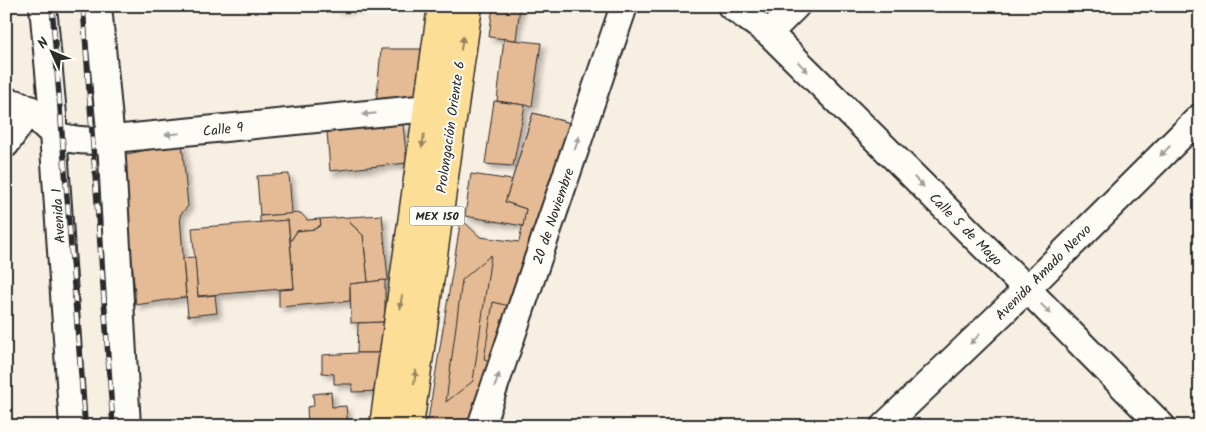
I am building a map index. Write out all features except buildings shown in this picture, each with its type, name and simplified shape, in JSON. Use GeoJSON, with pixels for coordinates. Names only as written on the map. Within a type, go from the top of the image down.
{"type":"FeatureCollection","features":[{"type":"Feature","properties":{"kind":"main road","name":"Prolongación Oriente 6"},"geometry":{"type":"LineString","coordinates":[[408,426],[440,109],[442,6]]}},
{"type":"Feature","properties":{"kind":"main road","name":"Prolongación Oriente 6"},"geometry":{"type":"LineString","coordinates":[[384,426],[440,109],[468,6]]}},
{"type":"Feature","properties":{"kind":"street","name":"Avenida 1"},"geometry":{"type":"LineString","coordinates":[[43,6],[53,115],[52,132],[74,426]]}},
{"type":"Feature","properties":{"kind":"street"},"geometry":{"type":"LineString","coordinates":[[98,6],[111,141],[127,426]]}},
{"type":"Feature","properties":{"kind":"street","name":"20 de Noviembre"},"geometry":{"type":"LineString","coordinates":[[482,426],[624,6]]}},
{"type":"Feature","properties":{"kind":"street"},"geometry":{"type":"LineString","coordinates":[[731,6],[769,33],[796,6]]}},
{"type":"Feature","properties":{"kind":"street","name":"Calle 5 de Mayo"},"geometry":{"type":"LineString","coordinates":[[769,33],[1162,426]]}},
{"type":"Feature","properties":{"kind":"street","name":"Calle 9"},"geometry":{"type":"LineString","coordinates":[[18,106],[63,138],[94,141],[111,141],[440,109]]}},
{"type":"Feature","properties":{"kind":"street"},"geometry":{"type":"LineString","coordinates":[[6,144],[18,106]]}},
{"type":"Feature","properties":{"kind":"street","name":"Avenida Amado Nervo"},"geometry":{"type":"LineString","coordinates":[[884,426],[1027,289],[1200,117]]}},
{"type":"Feature","properties":{"kind":"railway"},"geometry":{"type":"LineString","coordinates":[[52,6],[85,426]]}},
{"type":"Feature","properties":{"kind":"railway"},"geometry":{"type":"LineString","coordinates":[[83,6],[113,426]]}}]}
